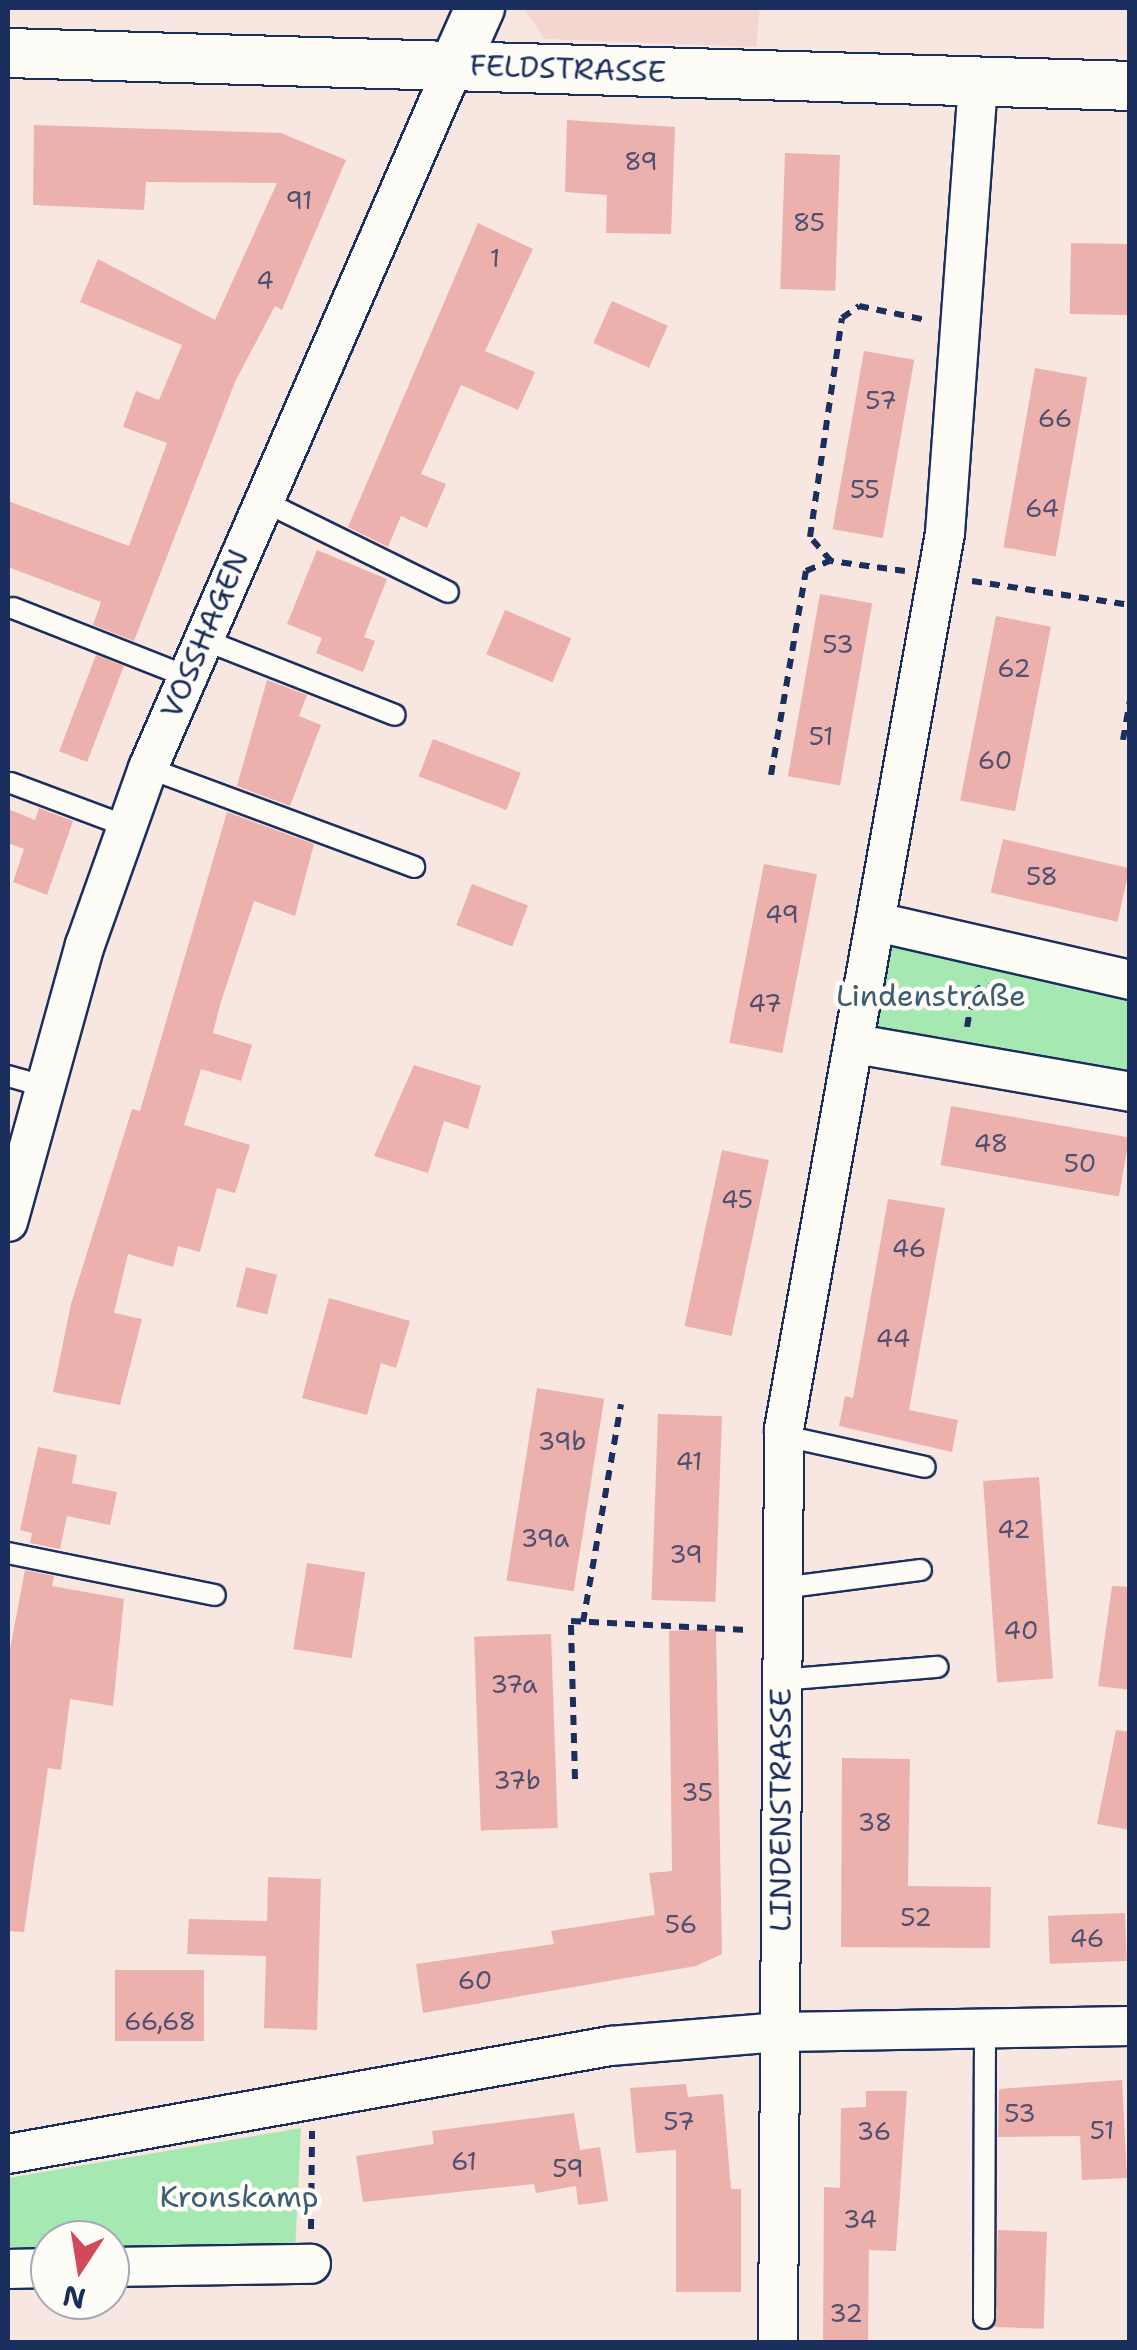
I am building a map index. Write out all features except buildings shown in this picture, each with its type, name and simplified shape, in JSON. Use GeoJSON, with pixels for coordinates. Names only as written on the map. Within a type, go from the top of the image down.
{"type":"FeatureCollection","features":[{"type":"Feature","properties":{"kind":"street"},"geometry":{"type":"LineString","coordinates":[[454,66],[480,8]]}},
{"type":"Feature","properties":{"kind":"street","name":"FELDSTRASSE"},"geometry":{"type":"LineString","coordinates":[[8,53],[1130,86]]}},
{"type":"Feature","properties":{"kind":"street","name":"VOSSHAGEN"},"geometry":{"type":"LineString","coordinates":[[10,1203],[126,826],[148,768],[454,66]]}},
{"type":"Feature","properties":{"kind":"street","name":"LINDENSTRASSE"},"geometry":{"type":"LineString","coordinates":[[778,2342],[784,1436],[938,576],[962,328],[978,82]]}},
{"type":"Feature","properties":{"kind":"street"},"geometry":{"type":"LineString","coordinates":[[878,922],[1130,980]]}},
{"type":"Feature","properties":{"kind":"street"},"geometry":{"type":"LineString","coordinates":[[856,1044],[1130,1092]]}},
{"type":"Feature","properties":{"kind":"street"},"geometry":{"type":"LineString","coordinates":[[8,2154],[312,2095],[610,2046],[781,2032],[1130,2026]]}},
{"type":"Feature","properties":{"kind":"street"},"geometry":{"type":"LineString","coordinates":[[130,2267],[311,2264]]}},
{"type":"Feature","properties":{"kind":"lane"},"geometry":{"type":"LineString","coordinates":[[262,501],[448,592]]}},
{"type":"Feature","properties":{"kind":"lane"},"geometry":{"type":"LineString","coordinates":[[13,608],[186,676]]}},
{"type":"Feature","properties":{"kind":"lane"},"geometry":{"type":"LineString","coordinates":[[202,639],[395,716]]}},
{"type":"Feature","properties":{"kind":"lane"},"geometry":{"type":"LineString","coordinates":[[148,768],[414,867]]}},
{"type":"Feature","properties":{"kind":"lane"},"geometry":{"type":"LineString","coordinates":[[11,783],[126,826]]}},
{"type":"Feature","properties":{"kind":"lane"},"geometry":{"type":"LineString","coordinates":[[8,1076],[44,1086]]}},
{"type":"Feature","properties":{"kind":"lane"},"geometry":{"type":"LineString","coordinates":[[784,1436],[925,1467]]}},
{"type":"Feature","properties":{"kind":"lane"},"geometry":{"type":"LineString","coordinates":[[8,1553],[215,1595]]}},
{"type":"Feature","properties":{"kind":"lane"},"geometry":{"type":"LineString","coordinates":[[782,1588],[921,1570]]}},
{"type":"Feature","properties":{"kind":"lane"},"geometry":{"type":"LineString","coordinates":[[781,1680],[936,1667]]}},
{"type":"Feature","properties":{"kind":"lane"},"geometry":{"type":"LineString","coordinates":[[984,2028],[984,2318]]}},
{"type":"Feature","properties":{"kind":"path"},"geometry":{"type":"LineString","coordinates":[[831,561],[810,537],[842,318],[859,306],[962,328]]}},
{"type":"Feature","properties":{"kind":"path"},"geometry":{"type":"LineString","coordinates":[[771,776],[806,571],[831,561],[1130,605]]}},
{"type":"Feature","properties":{"kind":"path"},"geometry":{"type":"LineString","coordinates":[[1123,740],[1130,702]]}},
{"type":"Feature","properties":{"kind":"path"},"geometry":{"type":"LineString","coordinates":[[962,1063],[973,992],[990,980],[997,950]]}},
{"type":"Feature","properties":{"kind":"path"},"geometry":{"type":"LineString","coordinates":[[583,1622],[621,1404]]}},
{"type":"Feature","properties":{"kind":"path"},"geometry":{"type":"LineString","coordinates":[[575,1779],[571,1621],[782,1631]]}},
{"type":"Feature","properties":{"kind":"path"},"geometry":{"type":"LineString","coordinates":[[311,2264],[312,2095]]}},
{"type":"Feature","properties":{"kind":"shaded area"},"geometry":{"type":"Polygon","coordinates":[[[523,8],[760,8],[756,47],[545,39],[523,8]]]}},
{"type":"Feature","properties":{"kind":"green space","name":"Lindenstraße"},"geometry":{"type":"Polygon","coordinates":[[[877,922],[1129,980],[1129,1092],[856,1044],[877,922]]]}},
{"type":"Feature","properties":{"kind":"green space","name":"Kronskamp"},"geometry":{"type":"Polygon","coordinates":[[[301,2128],[295,2252],[130,2257],[130,2220],[30,2220],[30,2261],[8,2262],[8,2178],[301,2128]]]}}]}
